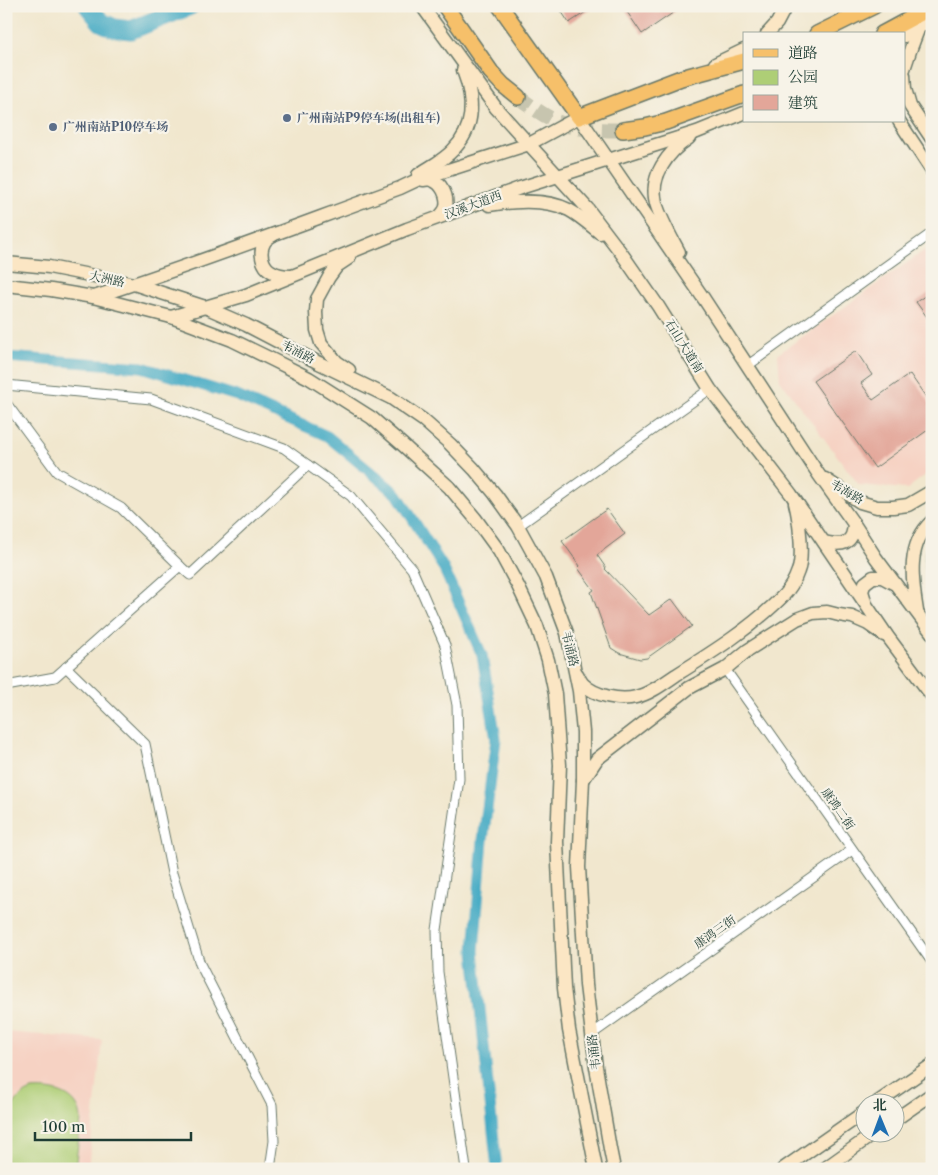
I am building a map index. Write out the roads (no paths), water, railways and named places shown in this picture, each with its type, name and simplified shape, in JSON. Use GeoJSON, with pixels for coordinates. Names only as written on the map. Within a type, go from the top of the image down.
{"type":"FeatureCollection","features":[{"type":"Feature","properties":{"kind":"main road","name":"石山大道南"},"geometry":{"type":"LineString","coordinates":[[422,6],[496,108],[588,208],[658,306],[710,389],[791,494],[888,638],[932,696]]}},
{"type":"Feature","properties":{"kind":"main road"},"geometry":{"type":"LineString","coordinates":[[445,6],[491,72],[518,97]]}},
{"type":"Feature","properties":{"kind":"main road"},"geometry":{"type":"LineString","coordinates":[[500,6],[704,299],[819,475],[876,558],[932,633]]}},
{"type":"Feature","properties":{"kind":"main road"},"geometry":{"type":"LineString","coordinates":[[769,32],[777,23],[786,6]]}},
{"type":"Feature","properties":{"kind":"main road"},"geometry":{"type":"LineString","coordinates":[[821,32],[874,6]]}},
{"type":"Feature","properties":{"kind":"main road"},"geometry":{"type":"LineString","coordinates":[[886,32],[932,7]]}},
{"type":"Feature","properties":{"kind":"main road"},"geometry":{"type":"LineString","coordinates":[[906,35],[932,19]]}},
{"type":"Feature","properties":{"kind":"main road"},"geometry":{"type":"LineString","coordinates":[[906,63],[919,27]]}},
{"type":"Feature","properties":{"kind":"main road"},"geometry":{"type":"LineString","coordinates":[[400,188],[452,151],[460,142],[470,122],[469,86],[449,43]]}},
{"type":"Feature","properties":{"kind":"main road"},"geometry":{"type":"LineString","coordinates":[[93,297],[210,257],[400,188],[417,180],[528,144],[579,117],[681,78],[743,50]]}},
{"type":"Feature","properties":{"kind":"main road"},"geometry":{"type":"LineString","coordinates":[[681,78],[743,61]]}},
{"type":"Feature","properties":{"kind":"main road"},"geometry":{"type":"LineString","coordinates":[[906,92],[910,106],[932,139]]}},
{"type":"Feature","properties":{"kind":"main road"},"geometry":{"type":"LineString","coordinates":[[623,130],[666,122],[743,94]]}},
{"type":"Feature","properties":{"kind":"main road","name":"汉溪大道西"},"geometry":{"type":"LineString","coordinates":[[171,317],[246,295],[407,229],[559,176],[697,132],[743,113]]}},
{"type":"Feature","properties":{"kind":"main road"},"geometry":{"type":"LineString","coordinates":[[900,122],[932,171]]}},
{"type":"Feature","properties":{"kind":"main road"},"geometry":{"type":"LineString","coordinates":[[697,132],[679,144],[660,170],[655,189],[655,201],[660,215],[704,299]]}},
{"type":"Feature","properties":{"kind":"main road"},"geometry":{"type":"LineString","coordinates":[[417,180],[431,180],[437,182],[442,187],[447,204],[440,217]]}},
{"type":"Feature","properties":{"kind":"main road"},"geometry":{"type":"LineString","coordinates":[[457,211],[478,206],[512,202],[538,202],[558,206],[578,216],[622,254]]}},
{"type":"Feature","properties":{"kind":"main road"},"geometry":{"type":"LineString","coordinates":[[391,398],[337,362],[321,343],[317,330],[316,306],[323,287],[337,266],[381,240],[407,229]]}},
{"type":"Feature","properties":{"kind":"main road"},"geometry":{"type":"LineString","coordinates":[[275,233],[265,241],[262,248],[263,264],[269,270],[280,275],[292,276]]}},
{"type":"Feature","properties":{"kind":"main road","name":"大洲路"},"geometry":{"type":"LineString","coordinates":[[6,263],[49,267],[134,284],[205,307]]}},
{"type":"Feature","properties":{"kind":"main road","name":"大洲路"},"geometry":{"type":"LineString","coordinates":[[6,285],[93,297],[171,317]]}},
{"type":"Feature","properties":{"kind":"main road","name":"韦涌路"},"geometry":{"type":"LineString","coordinates":[[205,307],[246,325],[391,398],[423,420],[450,444],[495,494],[518,526],[546,576],[567,633],[576,671],[583,732],[579,867],[586,985],[597,1076],[614,1169]]}},
{"type":"Feature","properties":{"kind":"main road","name":"韦涌路"},"geometry":{"type":"LineString","coordinates":[[171,317],[232,340],[309,378],[372,418],[449,487],[499,551],[518,586],[537,626],[548,660],[555,694],[560,756],[557,842],[564,988],[569,1030],[596,1169]]}},
{"type":"Feature","properties":{"kind":"main road"},"geometry":{"type":"LineString","coordinates":[[309,378],[304,372],[305,363],[319,363]]}},
{"type":"Feature","properties":{"kind":"main road","name":"韦海路"},"geometry":{"type":"LineString","coordinates":[[819,475],[860,502],[877,507],[908,505],[932,491]]}},
{"type":"Feature","properties":{"kind":"main road"},"geometry":{"type":"LineString","coordinates":[[748,626],[784,596],[799,569],[799,526],[796,506],[791,494]]}},
{"type":"Feature","properties":{"kind":"main road"},"geometry":{"type":"LineString","coordinates":[[917,613],[912,584],[912,561],[914,550],[922,533],[932,521]]}},
{"type":"Feature","properties":{"kind":"main road"},"geometry":{"type":"LineString","coordinates":[[824,542],[843,543],[854,532],[854,524]]}},
{"type":"Feature","properties":{"kind":"main road"},"geometry":{"type":"LineString","coordinates":[[865,602],[862,591],[865,583],[873,577],[882,576],[895,584]]}},
{"type":"Feature","properties":{"kind":"main road"},"geometry":{"type":"LineString","coordinates":[[748,650],[797,618],[813,613],[827,612],[852,617],[868,624],[888,638]]}},
{"type":"Feature","properties":{"kind":"main road"},"geometry":{"type":"LineString","coordinates":[[576,671],[582,683],[592,690],[623,699],[638,697],[650,692],[700,660],[757,620],[763,620],[768,626],[767,631],[725,670],[689,688],[597,759],[583,780]]}},
{"type":"Feature","properties":{"kind":"main road"},"geometry":{"type":"LineString","coordinates":[[689,688],[681,688],[682,678],[700,660]]}},
{"type":"Feature","properties":{"kind":"main road"},"geometry":{"type":"LineString","coordinates":[[893,1092],[932,1065]]}},
{"type":"Feature","properties":{"kind":"main road"},"geometry":{"type":"LineString","coordinates":[[906,1112],[932,1094]]}},
{"type":"Feature","properties":{"kind":"main road"},"geometry":{"type":"LineString","coordinates":[[783,1169],[856,1118]]}},
{"type":"Feature","properties":{"kind":"main road"},"geometry":{"type":"LineString","coordinates":[[824,1169],[862,1142]]}},
{"type":"Feature","properties":{"kind":"street"},"geometry":{"type":"LineString","coordinates":[[747,366],[932,233]]}},
{"type":"Feature","properties":{"kind":"street"},"geometry":{"type":"LineString","coordinates":[[6,385],[151,399],[284,448],[351,496],[412,569],[445,645],[457,705],[458,779],[437,930],[438,972],[466,1169]]}},
{"type":"Feature","properties":{"kind":"street"},"geometry":{"type":"LineString","coordinates":[[518,526],[710,389]]}},
{"type":"Feature","properties":{"kind":"street"},"geometry":{"type":"LineString","coordinates":[[6,403],[57,472],[121,508],[190,575],[308,465]]}},
{"type":"Feature","properties":{"kind":"street"},"geometry":{"type":"LineString","coordinates":[[6,686],[55,677],[180,566]]}},
{"type":"Feature","properties":{"kind":"street"},"geometry":{"type":"LineString","coordinates":[[66,667],[145,744],[172,873],[200,964],[272,1105],[274,1141],[270,1169]]}},
{"type":"Feature","properties":{"kind":"street","name":"康鸿二街"},"geometry":{"type":"LineString","coordinates":[[725,670],[932,962]]}},
{"type":"Feature","properties":{"kind":"street","name":"康鸿三街"},"geometry":{"type":"LineString","coordinates":[[592,1034],[852,850]]}},
{"type":"Feature","properties":{"kind":"waterway"},"geometry":{"type":"LineString","coordinates":[[88,6],[101,22],[114,28],[131,30],[190,6]]}},
{"type":"Feature","properties":{"kind":"waterway"},"geometry":{"type":"LineString","coordinates":[[6,357],[142,367],[237,396],[327,436],[397,494],[443,567],[482,655],[496,739],[483,840],[474,951],[497,1169]]}},
{"type":"Feature","properties":{"kind":"tunnel"},"geometry":{"type":"LineString","coordinates":[[518,97],[549,118],[562,124],[589,129],[623,130]]}},
{"type":"Feature","properties":{"kind":"place","name":"广州南站P9停车场(出租车)"},"geometry":{"type":"Point","coordinates":[287,118]}},
{"type":"Feature","properties":{"kind":"place","name":"广州南站P10停车场"},"geometry":{"type":"Point","coordinates":[53,127]}}]}
